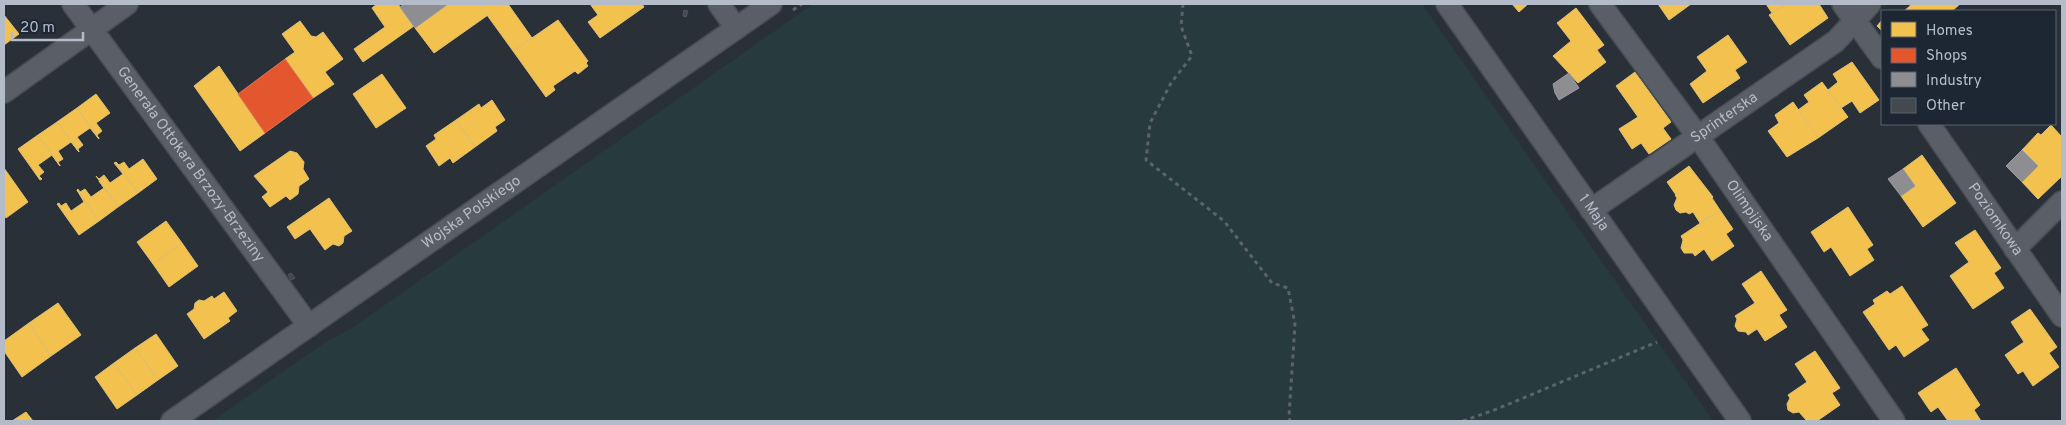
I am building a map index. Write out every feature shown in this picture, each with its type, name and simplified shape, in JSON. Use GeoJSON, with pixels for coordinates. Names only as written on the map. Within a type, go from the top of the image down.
{"type":"FeatureCollection","features":[{"type":"Feature","properties":{"kind":"street","name":"Generała Ottokara Brzozy-Brzeziny"},"geometry":{"type":"LineString","coordinates":[[73,4],[309,326]]}},
{"type":"Feature","properties":{"kind":"street"},"geometry":{"type":"LineString","coordinates":[[4,92],[127,4]]}},
{"type":"Feature","properties":{"kind":"street"},"geometry":{"type":"LineString","coordinates":[[719,4],[736,28]]}},
{"type":"Feature","properties":{"kind":"street","name":"Wojska Polskiego"},"geometry":{"type":"LineString","coordinates":[[172,421],[771,4]]}},
{"type":"Feature","properties":{"kind":"street","name":"1 Maja"},"geometry":{"type":"LineString","coordinates":[[1447,4],[1740,421]]}},
{"type":"Feature","properties":{"kind":"street","name":"Olimpijska"},"geometry":{"type":"LineString","coordinates":[[1600,4],[1699,138],[1894,421]]}},
{"type":"Feature","properties":{"kind":"street","name":"Sprinterska"},"geometry":{"type":"LineString","coordinates":[[1592,210],[1836,42],[1848,12],[1870,4]]}},
{"type":"Feature","properties":{"kind":"street"},"geometry":{"type":"LineString","coordinates":[[1848,12],[1881,57]]}},
{"type":"Feature","properties":{"kind":"street","name":"Poziomkowa"},"geometry":{"type":"LineString","coordinates":[[1930,125],[2062,316]]}},
{"type":"Feature","properties":{"kind":"street"},"geometry":{"type":"LineString","coordinates":[[2015,249],[2062,202]]}},
{"type":"Feature","properties":{"kind":"path"},"geometry":{"type":"LineString","coordinates":[[1183,4],[1181,26],[1192,56],[1171,83],[1150,123],[1146,160],[1224,221],[1272,284],[1288,288],[1295,324],[1290,421]]}},
{"type":"Feature","properties":{"kind":"path"},"geometry":{"type":"LineString","coordinates":[[1463,421],[1661,340]]}},
{"type":"Feature","properties":{"kind":"green space"},"geometry":{"type":"Polygon","coordinates":[[[813,4],[1422,4],[1713,421],[212,421],[323,344],[352,328],[813,4]]]}},
{"type":"Feature","properties":{"kind":"building: Homes"},"geometry":{"type":"Polygon","coordinates":[[[377,4],[398,4],[414,26],[363,62],[354,49],[385,27],[372,8],[377,4]]]}},
{"type":"Feature","properties":{"kind":"building: Homes"},"geometry":{"type":"Polygon","coordinates":[[[448,4],[479,4],[488,15],[434,53],[415,28],[448,4]]]}},
{"type":"Feature","properties":{"kind":"building: Homes"},"geometry":{"type":"Polygon","coordinates":[[[479,4],[508,4],[532,38],[513,51],[479,4]]]}},
{"type":"Feature","properties":{"kind":"building: Homes"},"geometry":{"type":"Polygon","coordinates":[[[590,4],[642,4],[644,7],[600,38],[588,22],[598,15],[590,4]]]}},
{"type":"Feature","properties":{"kind":"building: Homes"},"geometry":{"type":"Polygon","coordinates":[[[1512,4],[1528,4],[1519,12],[1512,4]]]}},
{"type":"Feature","properties":{"kind":"building: Homes"},"geometry":{"type":"Polygon","coordinates":[[[1658,4],[1691,4],[1669,20],[1658,4]]]}},
{"type":"Feature","properties":{"kind":"building: Homes"},"geometry":{"type":"Polygon","coordinates":[[[1766,4],[1786,4],[1772,13],[1766,4]]]}},
{"type":"Feature","properties":{"kind":"building: Homes"},"geometry":{"type":"Polygon","coordinates":[[[1786,4],[1819,4],[1828,18],[1790,45],[1769,15],[1786,4]]]}},
{"type":"Feature","properties":{"kind":"building: Homes"},"geometry":{"type":"Polygon","coordinates":[[[1911,4],[1960,4],[1953,10],[1914,10],[1910,6],[1911,4]]]}},
{"type":"Feature","properties":{"kind":"building: Homes"},"geometry":{"type":"Polygon","coordinates":[[[1910,6],[1914,10],[1905,10],[1910,6]]]}},
{"type":"Feature","properties":{"kind":"building: Homes"},"geometry":{"type":"Polygon","coordinates":[[[1576,8],[1604,45],[1597,50],[1606,62],[1578,83],[1553,56],[1571,41],[1557,23],[1576,8]]]}},
{"type":"Feature","properties":{"kind":"building: Homes"},"geometry":{"type":"Polygon","coordinates":[[[4,15],[19,34],[4,45],[4,15]]]}},
{"type":"Feature","properties":{"kind":"building: Homes"},"geometry":{"type":"Polygon","coordinates":[[[558,20],[588,61],[586,63],[588,66],[578,74],[575,71],[553,86],[555,90],[546,97],[513,51],[558,20]]]}},
{"type":"Feature","properties":{"kind":"building: Homes"},"geometry":{"type":"Polygon","coordinates":[[[300,21],[311,36],[316,37],[323,32],[343,59],[325,72],[334,84],[313,98],[285,59],[295,52],[282,34],[300,21]]]}},
{"type":"Feature","properties":{"kind":"building: Homes"},"geometry":{"type":"Polygon","coordinates":[[[1881,21],[1881,30],[1877,26],[1881,21]]]}},
{"type":"Feature","properties":{"kind":"building: Homes"},"geometry":{"type":"Polygon","coordinates":[[[1728,35],[1747,62],[1735,70],[1740,78],[1703,103],[1690,84],[1707,71],[1697,57],[1728,35]]]}},
{"type":"Feature","properties":{"kind":"building: Homes"},"geometry":{"type":"Polygon","coordinates":[[[1852,62],[1879,100],[1860,113],[1852,101],[1841,108],[1828,90],[1838,82],[1833,74],[1852,62]]]}},
{"type":"Feature","properties":{"kind":"building: Homes"},"geometry":{"type":"Polygon","coordinates":[[[219,66],[265,133],[240,151],[194,86],[219,66]]]}},
{"type":"Feature","properties":{"kind":"building: Homes"},"geometry":{"type":"Polygon","coordinates":[[[1635,72],[1671,122],[1663,128],[1671,139],[1649,154],[1641,143],[1632,149],[1619,129],[1638,117],[1616,86],[1635,72]]]}},
{"type":"Feature","properties":{"kind":"building: Homes"},"geometry":{"type":"Polygon","coordinates":[[[382,74],[406,108],[376,128],[353,94],[382,74]]]}},
{"type":"Feature","properties":{"kind":"building: Homes"},"geometry":{"type":"Polygon","coordinates":[[[1822,82],[1848,117],[1818,138],[1798,110],[1809,102],[1804,95],[1822,82]]]}},
{"type":"Feature","properties":{"kind":"building: Homes"},"geometry":{"type":"Polygon","coordinates":[[[96,94],[110,113],[96,123],[102,131],[97,135],[99,139],[77,108],[96,94]]]}},
{"type":"Feature","properties":{"kind":"building: Homes"},"geometry":{"type":"Polygon","coordinates":[[[492,100],[505,120],[495,127],[497,131],[475,147],[456,120],[479,104],[481,108],[492,100]]]}},
{"type":"Feature","properties":{"kind":"building: Homes"},"geometry":{"type":"Polygon","coordinates":[[[1793,102],[1818,138],[1787,157],[1768,131],[1779,123],[1775,115],[1793,102]]]}},
{"type":"Feature","properties":{"kind":"building: Homes"},"geometry":{"type":"Polygon","coordinates":[[[77,108],[99,139],[90,128],[77,137],[83,145],[78,149],[79,152],[57,122],[77,108]]]}},
{"type":"Feature","properties":{"kind":"building: Homes"},"geometry":{"type":"Polygon","coordinates":[[[456,120],[475,147],[453,163],[450,158],[439,166],[426,146],[436,139],[434,135],[456,120]]]}},
{"type":"Feature","properties":{"kind":"building: Homes"},"geometry":{"type":"Polygon","coordinates":[[[57,122],[79,152],[71,142],[58,151],[63,159],[58,162],[60,166],[38,135],[57,122]]]}},
{"type":"Feature","properties":{"kind":"building: Homes"},"geometry":{"type":"Polygon","coordinates":[[[2051,125],[2062,137],[2062,176],[2038,199],[2022,182],[2038,166],[2022,150],[2038,133],[2041,135],[2051,125]]]}},
{"type":"Feature","properties":{"kind":"building: Homes"},"geometry":{"type":"Polygon","coordinates":[[[38,135],[60,166],[52,155],[38,165],[44,172],[39,176],[42,179],[40,180],[18,149],[38,135]]]}},
{"type":"Feature","properties":{"kind":"building: Homes"},"geometry":{"type":"Polygon","coordinates":[[[290,151],[297,153],[304,162],[303,169],[309,179],[299,186],[298,194],[290,200],[286,196],[270,207],[262,197],[268,192],[254,176],[290,151]]]}},
{"type":"Feature","properties":{"kind":"building: Homes"},"geometry":{"type":"Polygon","coordinates":[[[1922,155],[1956,203],[1923,227],[1901,196],[1915,186],[1903,169],[1922,155]]]}},
{"type":"Feature","properties":{"kind":"building: Homes"},"geometry":{"type":"Polygon","coordinates":[[[143,159],[157,179],[138,193],[116,162],[119,165],[124,162],[129,169],[143,159]]]}},
{"type":"Feature","properties":{"kind":"building: Homes"},"geometry":{"type":"Polygon","coordinates":[[[116,162],[138,193],[118,207],[96,176],[99,179],[104,175],[110,183],[123,174],[114,163],[116,162]]]}},
{"type":"Feature","properties":{"kind":"building: Homes"},"geometry":{"type":"Polygon","coordinates":[[[1689,166],[1713,197],[1720,210],[1700,223],[1693,212],[1689,214],[1686,212],[1680,213],[1676,210],[1674,205],[1677,198],[1667,182],[1689,166]]]}},
{"type":"Feature","properties":{"kind":"building: Homes"},"geometry":{"type":"Polygon","coordinates":[[[4,168],[28,202],[6,218],[4,214],[4,168]]]}},
{"type":"Feature","properties":{"kind":"building: Homes"},"geometry":{"type":"Polygon","coordinates":[[[99,181],[118,207],[99,221],[77,190],[80,192],[85,189],[91,197],[104,188],[99,181]]]}},
{"type":"Feature","properties":{"kind":"building: Homes"},"geometry":{"type":"Polygon","coordinates":[[[77,190],[99,221],[79,235],[57,204],[59,203],[61,206],[66,203],[71,211],[84,202],[77,190]]]}},
{"type":"Feature","properties":{"kind":"building: Homes"},"geometry":{"type":"Polygon","coordinates":[[[329,198],[352,231],[344,236],[343,243],[339,246],[333,244],[325,250],[310,229],[295,239],[287,227],[329,198]]]}},
{"type":"Feature","properties":{"kind":"building: Homes"},"geometry":{"type":"Polygon","coordinates":[[[1848,207],[1873,245],[1867,249],[1874,260],[1850,276],[1831,247],[1824,252],[1811,232],[1848,207]]]}},
{"type":"Feature","properties":{"kind":"building: Homes"},"geometry":{"type":"Polygon","coordinates":[[[1720,210],[1733,229],[1726,234],[1734,246],[1712,261],[1704,249],[1695,256],[1693,253],[1684,253],[1681,248],[1683,240],[1681,236],[1720,210]]]}},
{"type":"Feature","properties":{"kind":"building: Homes"},"geometry":{"type":"Polygon","coordinates":[[[166,221],[182,243],[153,264],[137,242],[166,221]]]}},
{"type":"Feature","properties":{"kind":"building: Homes"},"geometry":{"type":"Polygon","coordinates":[[[1975,230],[2001,268],[1994,273],[2004,288],[1973,309],[1950,276],[1969,262],[1955,243],[1975,230]]]}},
{"type":"Feature","properties":{"kind":"building: Homes"},"geometry":{"type":"Polygon","coordinates":[[[182,243],[198,266],[169,287],[153,264],[182,243]]]}},
{"type":"Feature","properties":{"kind":"building: Homes"},"geometry":{"type":"Polygon","coordinates":[[[1761,271],[1787,310],[1779,315],[1787,327],[1765,341],[1757,329],[1748,335],[1746,332],[1738,331],[1735,326],[1737,319],[1735,316],[1755,303],[1742,284],[1761,271]]]}},
{"type":"Feature","properties":{"kind":"building: Homes"},"geometry":{"type":"Polygon","coordinates":[[[1902,286],[1928,325],[1921,329],[1929,340],[1904,357],[1896,345],[1889,350],[1863,312],[1875,304],[1873,300],[1887,291],[1890,294],[1902,286]]]}},
{"type":"Feature","properties":{"kind":"building: Homes"},"geometry":{"type":"Polygon","coordinates":[[[224,292],[237,311],[228,318],[230,321],[204,339],[187,314],[194,309],[195,303],[199,300],[204,301],[212,296],[214,299],[224,292]]]}},
{"type":"Feature","properties":{"kind":"building: Homes"},"geometry":{"type":"Polygon","coordinates":[[[58,303],[81,335],[51,356],[29,323],[58,303]]]}},
{"type":"Feature","properties":{"kind":"building: Homes"},"geometry":{"type":"Polygon","coordinates":[[[2030,309],[2057,347],[2049,353],[2059,367],[2033,386],[2023,371],[2018,374],[2005,355],[2024,342],[2011,322],[2030,309]]]}},
{"type":"Feature","properties":{"kind":"building: Homes"},"geometry":{"type":"Polygon","coordinates":[[[29,323],[51,356],[22,377],[4,351],[4,341],[29,323]]]}},
{"type":"Feature","properties":{"kind":"building: Homes"},"geometry":{"type":"Polygon","coordinates":[[[156,334],[178,366],[158,380],[135,348],[156,334]]]}},
{"type":"Feature","properties":{"kind":"building: Homes"},"geometry":{"type":"Polygon","coordinates":[[[135,348],[158,380],[137,395],[114,363],[135,348]]]}},
{"type":"Feature","properties":{"kind":"building: Homes"},"geometry":{"type":"Polygon","coordinates":[[[1815,351],[1840,388],[1832,393],[1840,405],[1817,421],[1807,421],[1799,412],[1793,413],[1788,410],[1787,404],[1790,398],[1788,395],[1807,382],[1795,364],[1815,351]]]}},
{"type":"Feature","properties":{"kind":"building: Homes"},"geometry":{"type":"Polygon","coordinates":[[[114,363],[137,395],[117,409],[95,377],[114,363]]]}},
{"type":"Feature","properties":{"kind":"building: Homes"},"geometry":{"type":"Polygon","coordinates":[[[1956,368],[1980,405],[1974,410],[1981,421],[1948,421],[1938,407],[1931,412],[1918,393],[1956,368]]]}},
{"type":"Feature","properties":{"kind":"building: Homes"},"geometry":{"type":"Polygon","coordinates":[[[26,412],[33,421],[12,421],[26,412]]]}},
{"type":"Feature","properties":{"kind":"building: Shops"},"geometry":{"type":"Polygon","coordinates":[[[285,59],[313,98],[265,133],[238,94],[285,59]]]}},
{"type":"Feature","properties":{"kind":"building: Industry"},"geometry":{"type":"Polygon","coordinates":[[[404,4],[448,4],[415,28],[400,7],[404,4]]]}},
{"type":"Feature","properties":{"kind":"building: Industry"},"geometry":{"type":"Polygon","coordinates":[[[1569,73],[1579,88],[1559,100],[1553,84],[1569,73]]]}},
{"type":"Feature","properties":{"kind":"building: Industry"},"geometry":{"type":"Polygon","coordinates":[[[2022,150],[2038,166],[2022,182],[2006,166],[2022,150]]]}},
{"type":"Feature","properties":{"kind":"building: Industry"},"geometry":{"type":"Polygon","coordinates":[[[1903,169],[1915,186],[1901,196],[1888,179],[1903,169]]]}},
{"type":"Feature","properties":{"kind":"building: Other"},"geometry":{"type":"Polygon","coordinates":[[[684,10],[688,11],[686,17],[683,16],[684,10]]]}},
{"type":"Feature","properties":{"kind":"building: Other"},"geometry":{"type":"Polygon","coordinates":[[[291,273],[295,278],[291,280],[288,275],[291,273]]]}}]}
